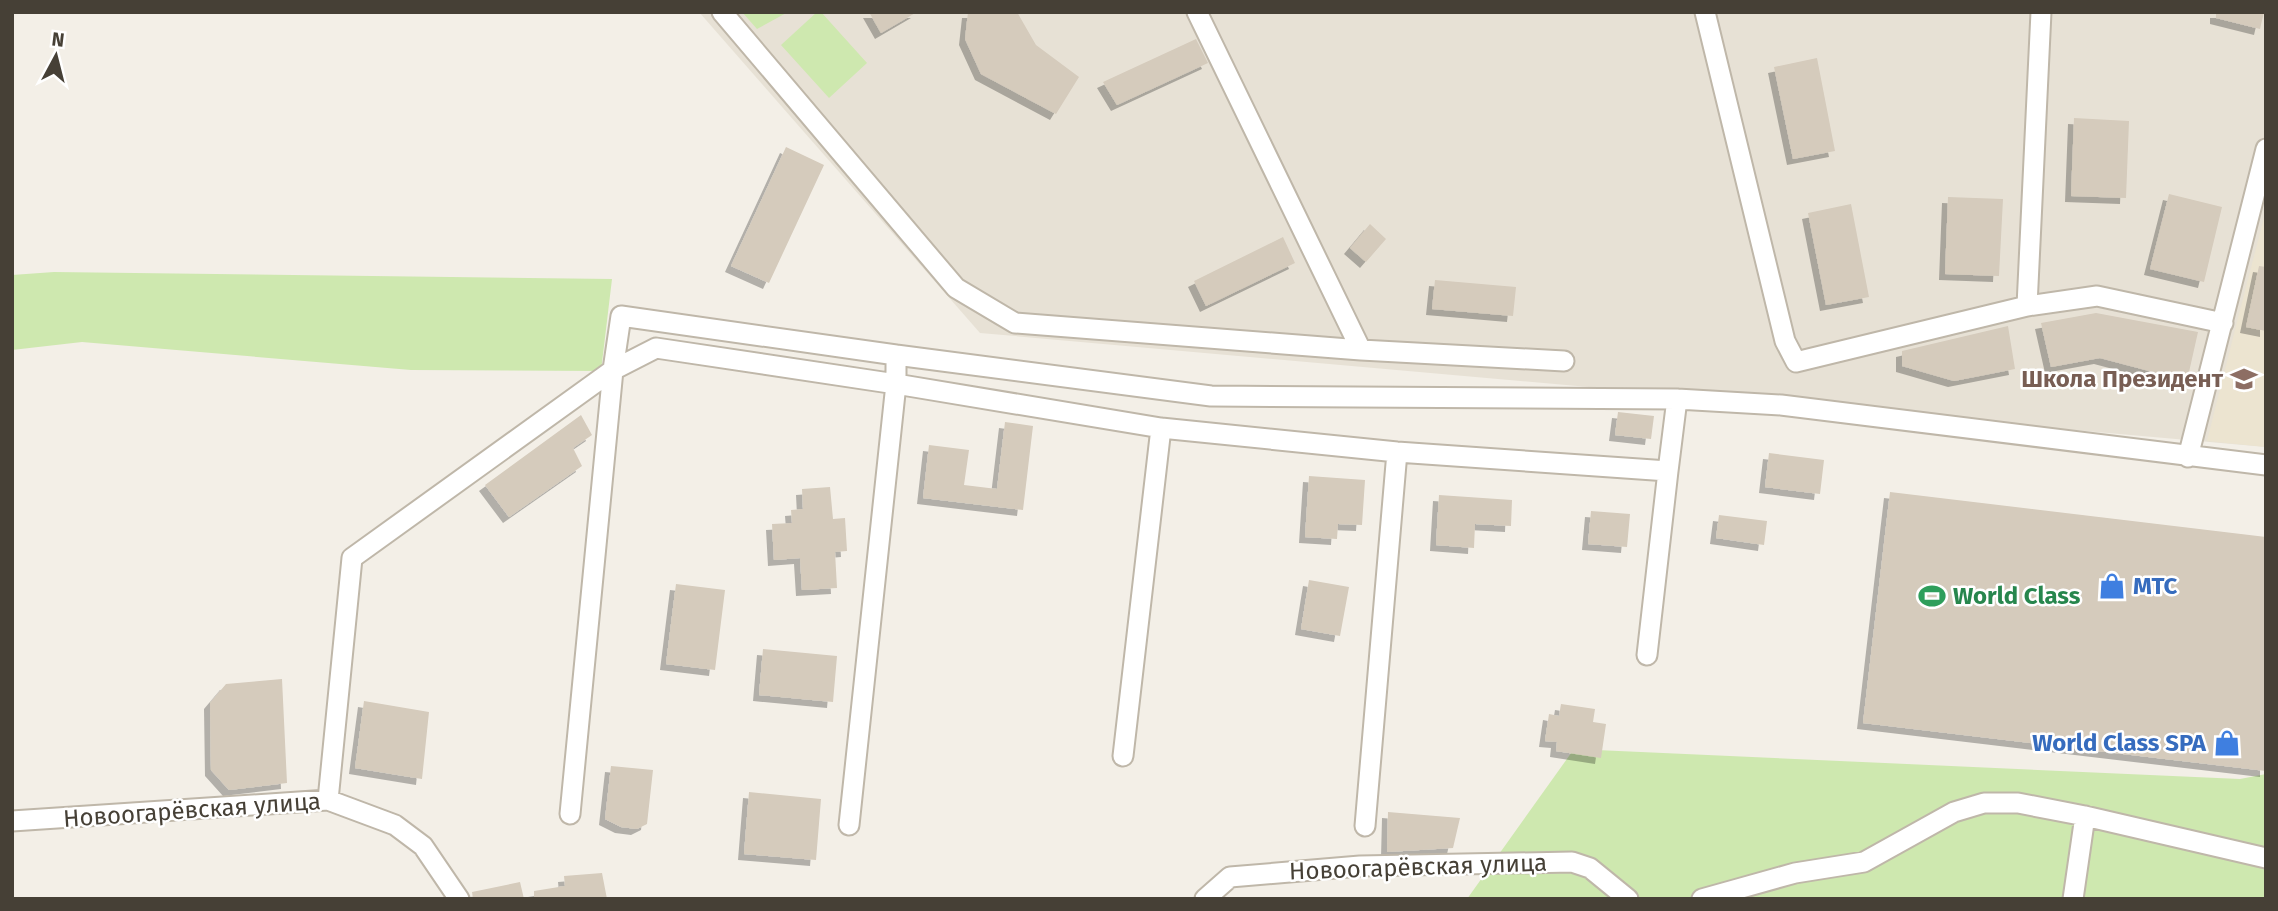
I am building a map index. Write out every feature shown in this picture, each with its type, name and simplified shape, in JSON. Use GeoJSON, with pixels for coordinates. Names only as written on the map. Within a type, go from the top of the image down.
{"type":"FeatureCollection","features":[{"type":"Feature","properties":{"kind":"street"},"geometry":{"type":"LineString","coordinates":[[722,12],[956,288],[1015,323],[1361,350],[1564,361]]}},
{"type":"Feature","properties":{"kind":"street"},"geometry":{"type":"LineString","coordinates":[[1197,12],[1361,350]]}},
{"type":"Feature","properties":{"kind":"street"},"geometry":{"type":"LineString","coordinates":[[1705,12],[1785,341],[1796,362],[2027,306],[2097,296],[2223,323]]}},
{"type":"Feature","properties":{"kind":"street"},"geometry":{"type":"LineString","coordinates":[[2027,306],[2041,12]]}},
{"type":"Feature","properties":{"kind":"street"},"geometry":{"type":"LineString","coordinates":[[2188,457],[2266,149]]}},
{"type":"Feature","properties":{"kind":"street"},"geometry":{"type":"LineString","coordinates":[[570,814],[613,370],[621,316],[1211,396],[1677,399],[1781,405],[2266,465]]}},
{"type":"Feature","properties":{"kind":"street"},"geometry":{"type":"LineString","coordinates":[[328,800],[352,558],[613,370],[656,348],[1161,428],[1397,452],[1668,471]]}},
{"type":"Feature","properties":{"kind":"street"},"geometry":{"type":"LineString","coordinates":[[849,825],[896,384],[896,355]]}},
{"type":"Feature","properties":{"kind":"street"},"geometry":{"type":"LineString","coordinates":[[1647,655],[1677,399]]}},
{"type":"Feature","properties":{"kind":"street"},"geometry":{"type":"LineString","coordinates":[[1123,757],[1161,428]]}},
{"type":"Feature","properties":{"kind":"street"},"geometry":{"type":"LineString","coordinates":[[1365,826],[1397,452]]}},
{"type":"Feature","properties":{"kind":"street","name":"Новоогарёвская улица"},"geometry":{"type":"LineString","coordinates":[[12,821],[328,800],[395,825],[423,846],[459,899]]}},
{"type":"Feature","properties":{"kind":"street"},"geometry":{"type":"LineString","coordinates":[[1702,899],[1795,873],[1864,862],[1954,812],[1984,803],[2018,803],[2085,816],[2266,858]]}},
{"type":"Feature","properties":{"kind":"street"},"geometry":{"type":"LineString","coordinates":[[2073,899],[2085,816]]}},
{"type":"Feature","properties":{"kind":"street","name":"Новоогарёвская улица"},"geometry":{"type":"LineString","coordinates":[[1205,899],[1230,877],[1360,866],[1572,862],[1590,868],[1629,899]]}},
{"type":"Feature","properties":{"kind":"shaded area"},"geometry":{"type":"Polygon","coordinates":[[[699,12],[2266,12],[2266,447],[980,333],[699,12]]]}},
{"type":"Feature","properties":{"kind":"shaded area","name":"Школа Президент"},"geometry":{"type":"Polygon","coordinates":[[[2266,210],[2266,447],[2207,441],[2238,318],[2266,210]]]}},
{"type":"Feature","properties":{"kind":"green space"},"geometry":{"type":"Polygon","coordinates":[[[742,12],[788,12],[757,29],[742,12]]]}},
{"type":"Feature","properties":{"kind":"green space"},"geometry":{"type":"Polygon","coordinates":[[[817,12],[821,12],[867,63],[829,98],[781,45],[817,12]]]}},
{"type":"Feature","properties":{"kind":"green space"},"geometry":{"type":"Polygon","coordinates":[[[54,272],[612,279],[601,371],[411,370],[82,342],[12,350],[12,275],[54,272]]]}},
{"type":"Feature","properties":{"kind":"green space"},"geometry":{"type":"Polygon","coordinates":[[[1574,749],[2240,779],[2266,774],[2266,899],[1467,899],[1574,749]]]}},
{"type":"Feature","properties":{"kind":"building"},"geometry":{"type":"Polygon","coordinates":[[[869,12],[917,12],[881,33],[869,12]]]}},
{"type":"Feature","properties":{"kind":"building"},"geometry":{"type":"Polygon","coordinates":[[[968,12],[1017,12],[1036,45],[1079,77],[1056,114],[981,74],[965,39],[968,12]]]}},
{"type":"Feature","properties":{"kind":"building"},"geometry":{"type":"Polygon","coordinates":[[[2216,12],[2264,12],[2260,29],[2216,18],[2216,12]]]}},
{"type":"Feature","properties":{"kind":"building"},"geometry":{"type":"Polygon","coordinates":[[[1196,39],[1208,63],[1117,105],[1103,82],[1196,39]]]}},
{"type":"Feature","properties":{"kind":"building"},"geometry":{"type":"Polygon","coordinates":[[[1817,58],[1835,151],[1793,159],[1774,67],[1817,58]]]}},
{"type":"Feature","properties":{"kind":"building"},"geometry":{"type":"Polygon","coordinates":[[[2074,118],[2129,121],[2126,198],[2071,196],[2074,118]]]}},
{"type":"Feature","properties":{"kind":"building"},"geometry":{"type":"Polygon","coordinates":[[[786,147],[824,165],[769,283],[731,266],[786,147]]]}},
{"type":"Feature","properties":{"kind":"building"},"geometry":{"type":"Polygon","coordinates":[[[2169,194],[2222,207],[2204,282],[2150,269],[2169,194]]]}},
{"type":"Feature","properties":{"kind":"building"},"geometry":{"type":"Polygon","coordinates":[[[1948,197],[2003,199],[1999,276],[1945,274],[1948,197]]]}},
{"type":"Feature","properties":{"kind":"building"},"geometry":{"type":"Polygon","coordinates":[[[1851,204],[1869,297],[1826,305],[1808,213],[1851,204]]]}},
{"type":"Feature","properties":{"kind":"building"},"geometry":{"type":"Polygon","coordinates":[[[1370,224],[1386,239],[1366,262],[1350,248],[1370,224]]]}},
{"type":"Feature","properties":{"kind":"building"},"geometry":{"type":"Polygon","coordinates":[[[1283,237],[1295,263],[1206,306],[1194,281],[1283,237]]]}},
{"type":"Feature","properties":{"kind":"building"},"geometry":{"type":"Polygon","coordinates":[[[2259,266],[2266,267],[2266,331],[2246,327],[2259,266]]]}},
{"type":"Feature","properties":{"kind":"building"},"geometry":{"type":"Polygon","coordinates":[[[1435,280],[1516,287],[1513,316],[1432,309],[1435,280]]]}},
{"type":"Feature","properties":{"kind":"building"},"geometry":{"type":"Polygon","coordinates":[[[2096,313],[2198,332],[2187,381],[2100,358],[2051,367],[2041,323],[2096,313]]]}},
{"type":"Feature","properties":{"kind":"building"},"geometry":{"type":"Polygon","coordinates":[[[2008,326],[2015,369],[1954,381],[1902,366],[1902,351],[2008,326]]]}},
{"type":"Feature","properties":{"kind":"building"},"geometry":{"type":"Polygon","coordinates":[[[1618,412],[1654,416],[1651,439],[1615,435],[1618,412]]]}},
{"type":"Feature","properties":{"kind":"building"},"geometry":{"type":"Polygon","coordinates":[[[581,415],[592,435],[573,448],[582,466],[509,517],[485,485],[581,415]]]}},
{"type":"Feature","properties":{"kind":"building"},"geometry":{"type":"Polygon","coordinates":[[[1005,422],[1033,426],[1023,510],[923,498],[929,445],[969,450],[964,485],[997,489],[1005,422]]]}},
{"type":"Feature","properties":{"kind":"building"},"geometry":{"type":"Polygon","coordinates":[[[1769,453],[1824,460],[1820,494],[1765,487],[1769,453]]]}},
{"type":"Feature","properties":{"kind":"building"},"geometry":{"type":"Polygon","coordinates":[[[1309,476],[1365,480],[1362,525],[1338,524],[1337,539],[1305,537],[1309,476]]]}},
{"type":"Feature","properties":{"kind":"building"},"geometry":{"type":"Polygon","coordinates":[[[830,487],[833,519],[845,518],[847,551],[835,552],[837,588],[802,590],[800,558],[774,560],[772,524],[792,523],[791,510],[803,509],[802,489],[830,487]]]}},
{"type":"Feature","properties":{"kind":"building"},"geometry":{"type":"Polygon","coordinates":[[[1890,492],[2266,537],[2266,771],[1863,723],[1890,492]]]}},
{"type":"Feature","properties":{"kind":"building"},"geometry":{"type":"Polygon","coordinates":[[[1439,495],[1512,500],[1511,526],[1475,524],[1474,548],[1436,545],[1439,495]]]}},
{"type":"Feature","properties":{"kind":"building"},"geometry":{"type":"Polygon","coordinates":[[[1591,511],[1630,514],[1627,547],[1588,544],[1591,511]]]}},
{"type":"Feature","properties":{"kind":"building"},"geometry":{"type":"Polygon","coordinates":[[[1719,515],[1767,521],[1764,545],[1716,538],[1719,515]]]}},
{"type":"Feature","properties":{"kind":"building"},"geometry":{"type":"Polygon","coordinates":[[[1309,580],[1349,587],[1340,636],[1301,629],[1309,580]]]}},
{"type":"Feature","properties":{"kind":"building"},"geometry":{"type":"Polygon","coordinates":[[[676,584],[725,590],[715,670],[666,664],[676,584]]]}},
{"type":"Feature","properties":{"kind":"building"},"geometry":{"type":"Polygon","coordinates":[[[763,649],[837,656],[833,702],[759,695],[763,649]]]}},
{"type":"Feature","properties":{"kind":"building"},"geometry":{"type":"Polygon","coordinates":[[[282,679],[287,783],[229,790],[211,770],[210,703],[226,684],[282,679]]]}},
{"type":"Feature","properties":{"kind":"building"},"geometry":{"type":"Polygon","coordinates":[[[364,701],[429,712],[422,779],[355,768],[364,701]]]}},
{"type":"Feature","properties":{"kind":"building"},"geometry":{"type":"Polygon","coordinates":[[[1561,704],[1595,709],[1593,722],[1606,724],[1601,758],[1556,751],[1557,742],[1545,741],[1549,714],[1559,716],[1561,704]]]}},
{"type":"Feature","properties":{"kind":"building"},"geometry":{"type":"Polygon","coordinates":[[[611,766],[653,770],[647,824],[637,829],[621,827],[605,819],[611,766]]]}},
{"type":"Feature","properties":{"kind":"building"},"geometry":{"type":"Polygon","coordinates":[[[749,792],[821,799],[816,860],[744,854],[749,792]]]}},
{"type":"Feature","properties":{"kind":"building"},"geometry":{"type":"Polygon","coordinates":[[[1388,812],[1460,818],[1453,848],[1387,852],[1388,812]]]}},
{"type":"Feature","properties":{"kind":"building"},"geometry":{"type":"Polygon","coordinates":[[[602,873],[607,899],[534,899],[534,891],[565,886],[564,876],[602,873]]]}},
{"type":"Feature","properties":{"kind":"building"},"geometry":{"type":"Polygon","coordinates":[[[520,882],[524,899],[473,899],[472,892],[520,882]]]}},
{"type":"Feature","properties":{"kind":"place","name":"Школа Президент"},"geometry":{"type":"Point","coordinates":[2244,379]}},
{"type":"Feature","properties":{"kind":"place","name":"МТС"},"geometry":{"type":"Point","coordinates":[2112,586]}},
{"type":"Feature","properties":{"kind":"place","name":"World Class"},"geometry":{"type":"Point","coordinates":[1932,596]}},
{"type":"Feature","properties":{"kind":"place","name":"World Class SPA"},"geometry":{"type":"Point","coordinates":[2227,743]}}]}
